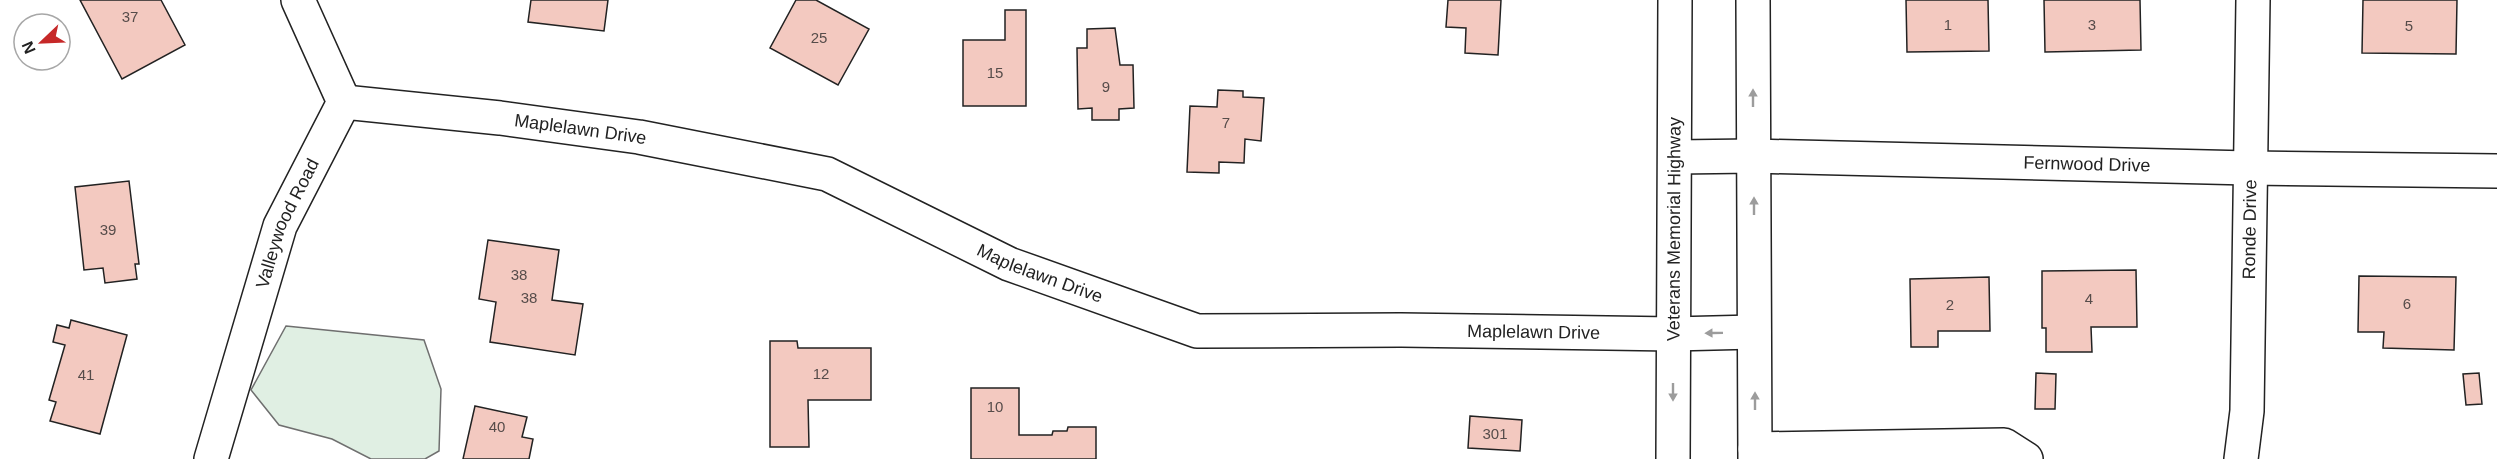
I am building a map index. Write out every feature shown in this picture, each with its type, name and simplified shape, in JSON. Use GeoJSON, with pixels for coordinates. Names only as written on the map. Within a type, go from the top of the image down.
{"type":"FeatureCollection","features":[{"type":"Feature","properties":{"kind":"street"},"geometry":{"type":"LineString","coordinates":[[298,0],[344,102]]}},
{"type":"Feature","properties":{"kind":"street","name":"Veterans Memorial Highway"},"geometry":{"type":"LineString","coordinates":[[1673,459],[1675,0]]}},
{"type":"Feature","properties":{"kind":"street"},"geometry":{"type":"LineString","coordinates":[[1754,0],[1755,454],[2004,445],[2026,459]]}},
{"type":"Feature","properties":{"kind":"street","name":"Ronde Drive"},"geometry":{"type":"LineString","coordinates":[[2241,459],[2247,411],[2253,0]]}},
{"type":"Feature","properties":{"kind":"street","name":"Maplelawn Drive"},"geometry":{"type":"LineString","coordinates":[[344,102],[500,118],[639,137],[827,174],[1009,264],[1197,331],[1401,330],[1673,334],[1754,332]]}},
{"type":"Feature","properties":{"kind":"street","name":"Valleywood Road"},"geometry":{"type":"LineString","coordinates":[[211,459],[280,226],[344,102]]}},
{"type":"Feature","properties":{"kind":"street","name":"Fernwood Drive"},"geometry":{"type":"LineString","coordinates":[[1676,157],[1754,156],[2250,168],[2497,171]]}},
{"type":"Feature","properties":{"kind":"green space"},"geometry":{"type":"Polygon","coordinates":[[[286,326],[424,340],[441,389],[439,451],[425,459],[371,459],[332,439],[279,425],[251,390],[286,326]]]}},
{"type":"Feature","properties":{"kind":"building"},"geometry":{"type":"Polygon","coordinates":[[[80,0],[161,0],[185,45],[122,79],[80,0]]]}},
{"type":"Feature","properties":{"kind":"building"},"geometry":{"type":"Polygon","coordinates":[[[531,0],[608,0],[604,31],[528,22],[531,0]]]}},
{"type":"Feature","properties":{"kind":"building"},"geometry":{"type":"Polygon","coordinates":[[[796,0],[816,0],[869,29],[838,85],[770,48],[796,0]]]}},
{"type":"Feature","properties":{"kind":"building"},"geometry":{"type":"Polygon","coordinates":[[[1448,0],[1501,0],[1498,55],[1465,53],[1466,28],[1446,27],[1448,0]]]}},
{"type":"Feature","properties":{"kind":"building"},"geometry":{"type":"Polygon","coordinates":[[[1906,0],[1988,0],[1989,51],[1907,52],[1906,0]]]}},
{"type":"Feature","properties":{"kind":"building"},"geometry":{"type":"Polygon","coordinates":[[[2044,0],[2140,0],[2141,50],[2045,52],[2044,0]]]}},
{"type":"Feature","properties":{"kind":"building"},"geometry":{"type":"Polygon","coordinates":[[[2363,0],[2457,0],[2456,54],[2362,53],[2363,0]]]}},
{"type":"Feature","properties":{"kind":"building"},"geometry":{"type":"Polygon","coordinates":[[[1005,10],[1026,10],[1026,106],[963,106],[963,40],[1005,40],[1005,10]]]}},
{"type":"Feature","properties":{"kind":"building"},"geometry":{"type":"Polygon","coordinates":[[[1115,28],[1120,65],[1133,65],[1134,108],[1119,109],[1119,120],[1092,120],[1092,108],[1078,109],[1077,48],[1087,48],[1087,29],[1115,28]]]}},
{"type":"Feature","properties":{"kind":"building"},"geometry":{"type":"Polygon","coordinates":[[[1218,90],[1243,91],[1243,97],[1264,98],[1261,141],[1245,139],[1244,163],[1219,162],[1219,173],[1187,172],[1190,106],[1217,107],[1218,90]]]}},
{"type":"Feature","properties":{"kind":"building"},"geometry":{"type":"Polygon","coordinates":[[[129,181],[139,264],[135,264],[137,279],[105,283],[103,268],[84,270],[75,187],[129,181]]]}},
{"type":"Feature","properties":{"kind":"building"},"geometry":{"type":"Polygon","coordinates":[[[488,240],[559,250],[552,300],[583,304],[575,355],[490,342],[496,302],[479,299],[488,240]]]}},
{"type":"Feature","properties":{"kind":"building"},"geometry":{"type":"Polygon","coordinates":[[[2136,270],[2137,327],[2091,327],[2092,352],[2046,352],[2046,328],[2042,328],[2042,271],[2136,270]]]}},
{"type":"Feature","properties":{"kind":"building"},"geometry":{"type":"Polygon","coordinates":[[[2359,276],[2456,277],[2454,350],[2383,348],[2384,332],[2358,332],[2359,276]]]}},
{"type":"Feature","properties":{"kind":"building"},"geometry":{"type":"Polygon","coordinates":[[[1989,277],[1990,331],[1938,331],[1938,347],[1911,347],[1910,279],[1989,277]]]}},
{"type":"Feature","properties":{"kind":"building"},"geometry":{"type":"Polygon","coordinates":[[[71,320],[127,335],[100,434],[50,421],[56,402],[49,400],[65,345],[53,342],[57,325],[69,328],[71,320]]]}},
{"type":"Feature","properties":{"kind":"building"},"geometry":{"type":"Polygon","coordinates":[[[770,341],[797,341],[798,348],[871,348],[871,400],[808,400],[809,447],[770,447],[770,341]]]}},
{"type":"Feature","properties":{"kind":"building"},"geometry":{"type":"Polygon","coordinates":[[[2036,373],[2056,374],[2055,409],[2035,409],[2036,373]]]}},
{"type":"Feature","properties":{"kind":"building"},"geometry":{"type":"Polygon","coordinates":[[[2479,373],[2482,404],[2466,405],[2463,374],[2479,373]]]}},
{"type":"Feature","properties":{"kind":"building"},"geometry":{"type":"Polygon","coordinates":[[[971,388],[1019,388],[1019,435],[1052,435],[1053,431],[1067,431],[1068,427],[1096,427],[1096,459],[971,459],[971,388]]]}},
{"type":"Feature","properties":{"kind":"building"},"geometry":{"type":"Polygon","coordinates":[[[475,406],[527,417],[522,437],[533,439],[529,459],[463,459],[475,406]]]}},
{"type":"Feature","properties":{"kind":"building"},"geometry":{"type":"Polygon","coordinates":[[[1470,416],[1522,420],[1520,451],[1468,448],[1470,416]]]}}]}
